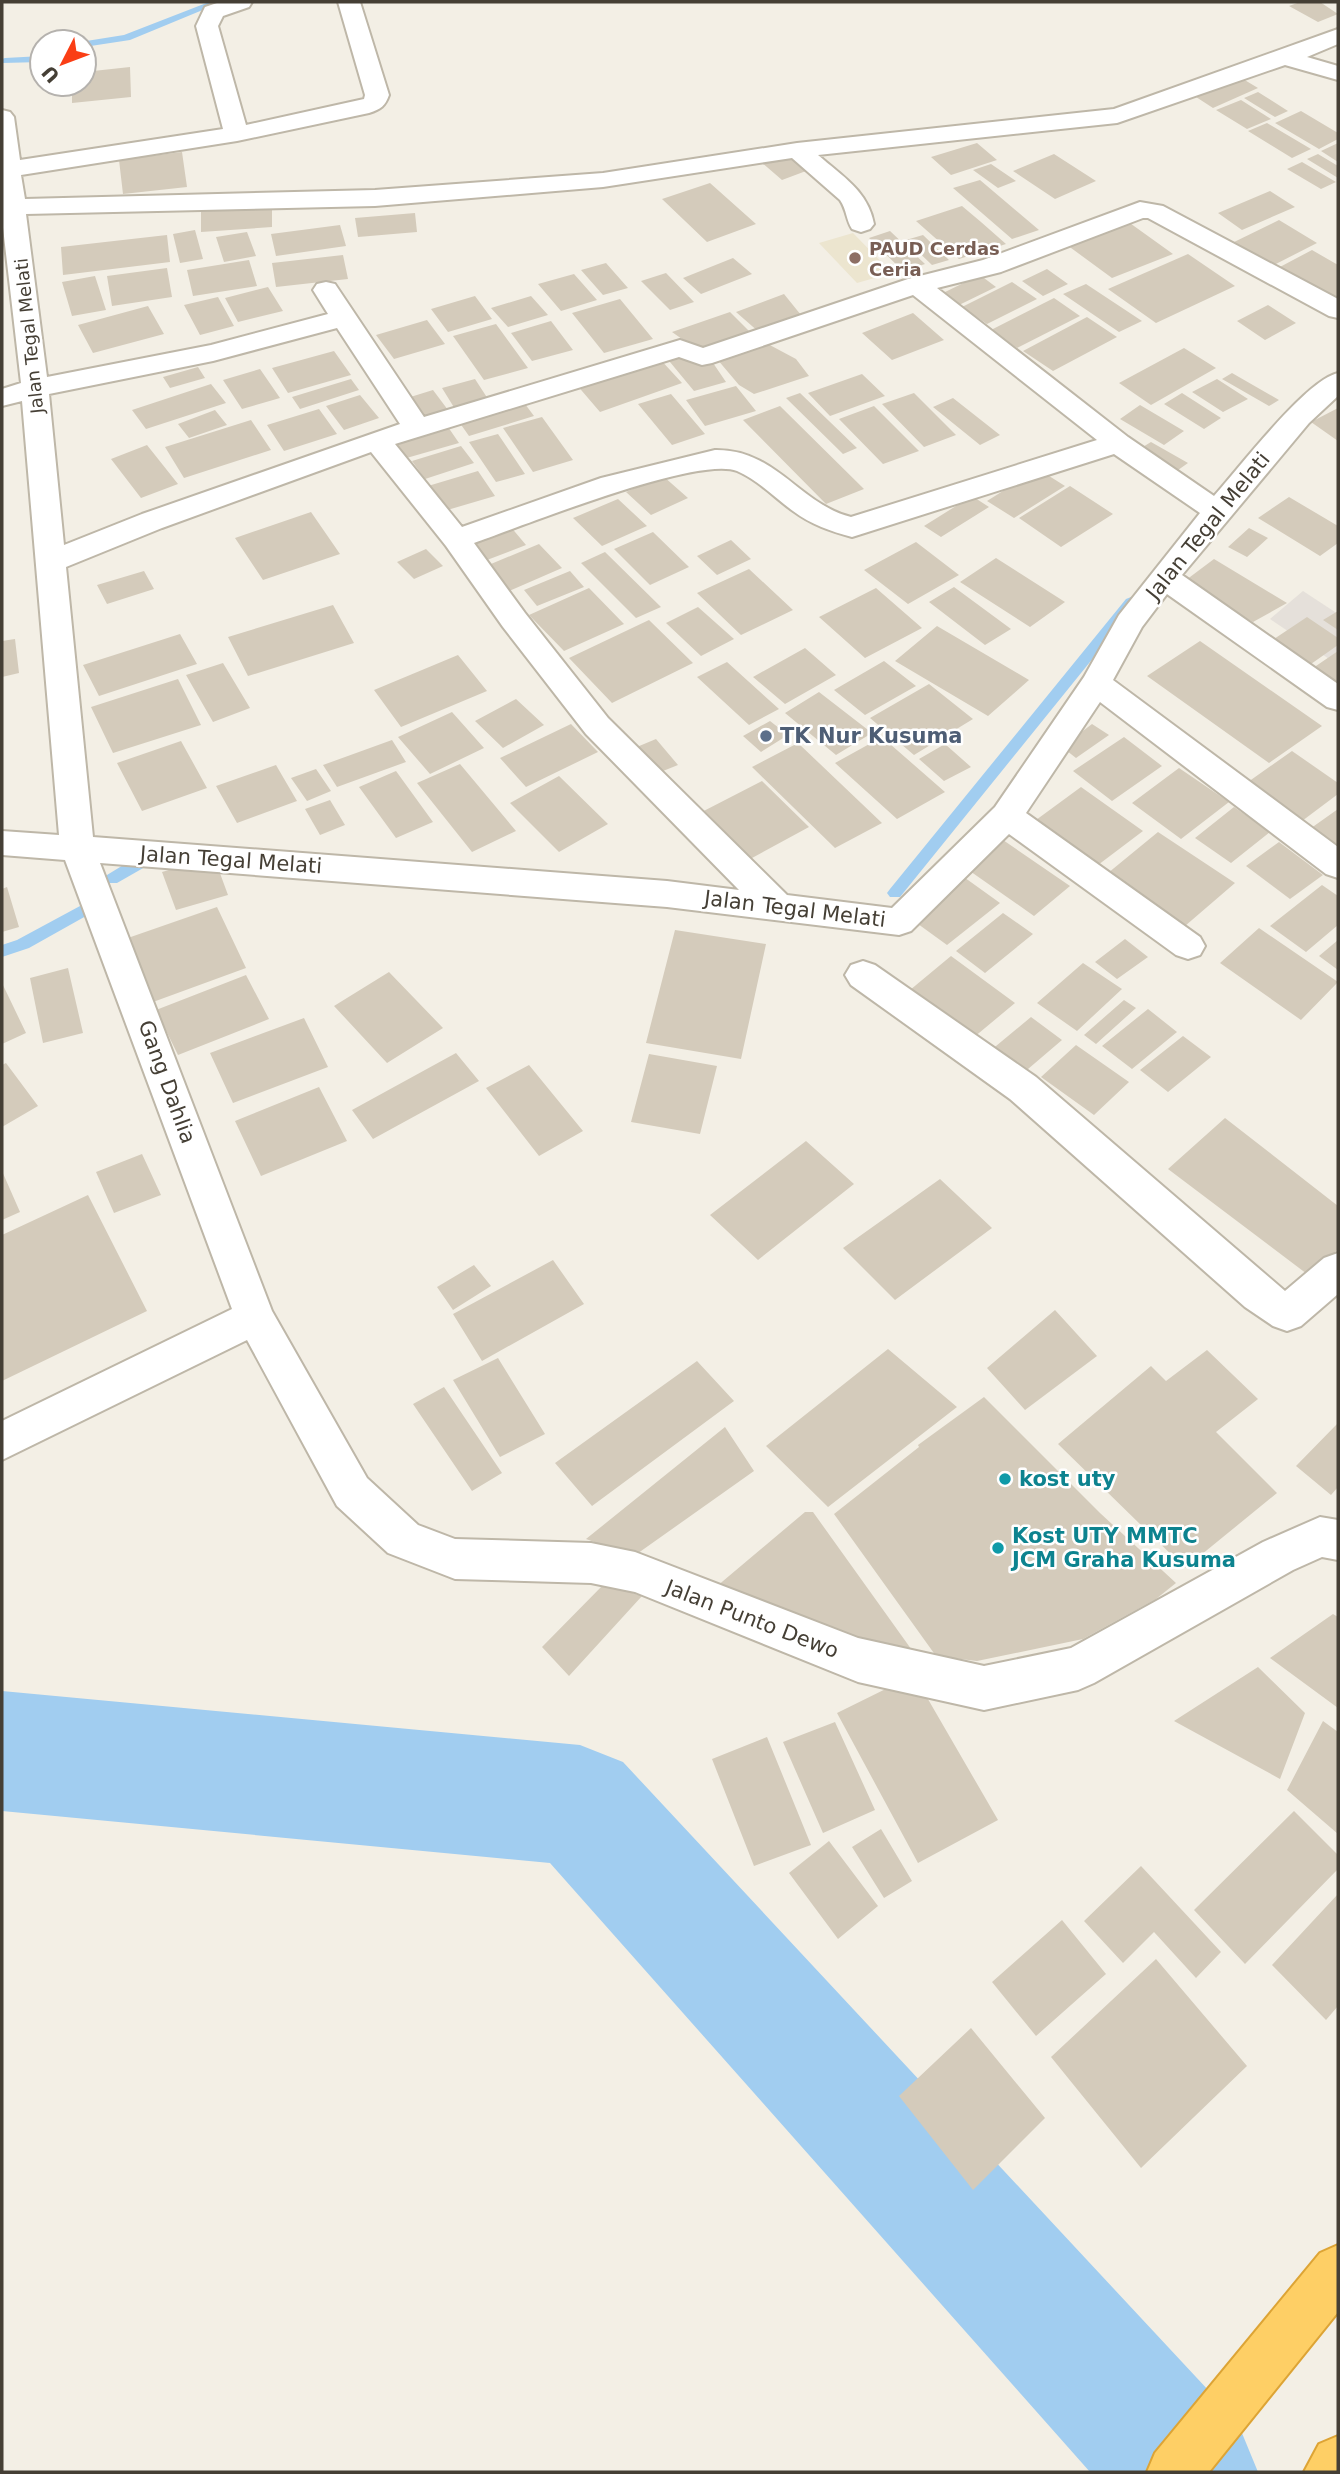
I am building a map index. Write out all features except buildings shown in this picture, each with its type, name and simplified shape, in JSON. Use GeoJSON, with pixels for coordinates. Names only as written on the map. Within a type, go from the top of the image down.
{"type":"FeatureCollection","features":[{"type":"Feature","properties":{"kind":"highway"},"geometry":{"type":"LineString","coordinates":[[1174,2472],[1326,2288]]}},
{"type":"Feature","properties":{"kind":"highway"},"geometry":{"type":"LineString","coordinates":[[1331,2472],[1338,2463]]}},
{"type":"Feature","properties":{"kind":"street"},"geometry":{"type":"LineString","coordinates":[[237,134],[207,26],[213,12],[241,2]]}},
{"type":"Feature","properties":{"kind":"street"},"geometry":{"type":"LineString","coordinates":[[10,169],[237,134],[362,108],[374,103],[377,96],[349,2]]}},
{"type":"Feature","properties":{"kind":"street"},"geometry":{"type":"LineString","coordinates":[[7,206],[375,198],[603,180],[797,150],[1116,116],[1284,58],[1338,36]]}},
{"type":"Feature","properties":{"kind":"street"},"geometry":{"type":"LineString","coordinates":[[1284,58],[1338,73]]}},
{"type":"Feature","properties":{"kind":"street","name":"Jalan Tegal Melati"},"geometry":{"type":"LineString","coordinates":[[2,127],[10,169],[7,206],[35,388],[77,848]]}},
{"type":"Feature","properties":{"kind":"street"},"geometry":{"type":"LineString","coordinates":[[797,150],[849,195],[858,207],[861,224]]}},
{"type":"Feature","properties":{"kind":"street"},"geometry":{"type":"LineString","coordinates":[[51,562],[152,521],[377,440],[680,348],[702,357],[918,285],[992,266],[1140,210],[1147,210],[1338,310]]}},
{"type":"Feature","properties":{"kind":"street"},"geometry":{"type":"LineString","coordinates":[[918,285],[1118,443],[1217,510]]}},
{"type":"Feature","properties":{"kind":"street"},"geometry":{"type":"LineString","coordinates":[[326,290],[417,428]]}},
{"type":"Feature","properties":{"kind":"street"},"geometry":{"type":"LineString","coordinates":[[2,398],[35,388],[213,354],[343,318]]}},
{"type":"Feature","properties":{"kind":"street","name":"Jalan Tegal Melati"},"geometry":{"type":"LineString","coordinates":[[2,843],[667,894],[899,922],[1007,816],[1096,683],[1130,622],[1164,577],[1217,510],[1299,417],[1338,381]]}},
{"type":"Feature","properties":{"kind":"street"},"geometry":{"type":"LineString","coordinates":[[377,440],[456,539],[514,620],[597,726],[777,907]]}},
{"type":"Feature","properties":{"kind":"street"},"geometry":{"type":"LineString","coordinates":[[456,539],[615,483],[698,461],[732,460],[750,466],[818,515],[835,524],[852,527],[1118,443]]}},
{"type":"Feature","properties":{"kind":"street"},"geometry":{"type":"LineString","coordinates":[[1164,577],[1338,699]]}},
{"type":"Feature","properties":{"kind":"street"},"geometry":{"type":"LineString","coordinates":[[1096,683],[1338,865]]}},
{"type":"Feature","properties":{"kind":"street"},"geometry":{"type":"LineString","coordinates":[[1007,816],[1188,946]]}},
{"type":"Feature","properties":{"kind":"street","name":"Gang Dahlia"},"geometry":{"type":"LineString","coordinates":[[77,848],[255,1317]]}},
{"type":"Feature","properties":{"kind":"street"},"geometry":{"type":"LineString","coordinates":[[863,975],[1023,1088],[1258,1295],[1287,1314],[1338,1270]]}},
{"type":"Feature","properties":{"kind":"street"},"geometry":{"type":"LineString","coordinates":[[2,1441],[255,1317]]}},
{"type":"Feature","properties":{"kind":"street","name":"Jalan Punto Dewo"},"geometry":{"type":"LineString","coordinates":[[255,1317],[352,1492],[403,1539],[455,1559],[591,1563],[635,1572],[858,1660],[984,1688],[1078,1668],[1278,1556],[1320,1537],[1338,1540]]}},
{"type":"Feature","properties":{"kind":"shaded area","name":"PAUD Cerdas Ceria"},"geometry":{"type":"Polygon","coordinates":[[[853,233],[892,273],[857,283],[819,243],[853,233]]]}},
{"type":"Feature","properties":{"kind":"shaded area"},"geometry":{"type":"Polygon","coordinates":[[[1303,591],[1338,614],[1338,665],[1270,619],[1303,591]]]}},
{"type":"Feature","properties":{"kind":"waterway"},"geometry":{"type":"LineString","coordinates":[[98,42],[126,38],[217,2]]}},
{"type":"Feature","properties":{"kind":"waterway"},"geometry":{"type":"LineString","coordinates":[[5,61],[28,60]]}},
{"type":"Feature","properties":{"kind":"waterway"},"geometry":{"type":"LineString","coordinates":[[895,893],[1131,602]]}},
{"type":"Feature","properties":{"kind":"waterway"},"geometry":{"type":"LineString","coordinates":[[112,879],[154,855]]}},
{"type":"Feature","properties":{"kind":"waterway"},"geometry":{"type":"LineString","coordinates":[[2,951],[23,944],[80,912]]}},
{"type":"Feature","properties":{"kind":"waterway"},"geometry":{"type":"LineString","coordinates":[[2,1751],[580,1805],[1186,2472]]}},
{"type":"Feature","properties":{"kind":"place","name":"PAUD Cerdas Ceria"},"geometry":{"type":"Point","coordinates":[855,258]}},
{"type":"Feature","properties":{"kind":"place","name":"TK Nur Kusuma"},"geometry":{"type":"Point","coordinates":[766,736]}},
{"type":"Feature","properties":{"kind":"place","name":"kost uty"},"geometry":{"type":"Point","coordinates":[1005,1479]}},
{"type":"Feature","properties":{"kind":"place","name":"Kost UTY MMTC JCM Graha Kusuma"},"geometry":{"type":"Point","coordinates":[998,1548]}}]}
